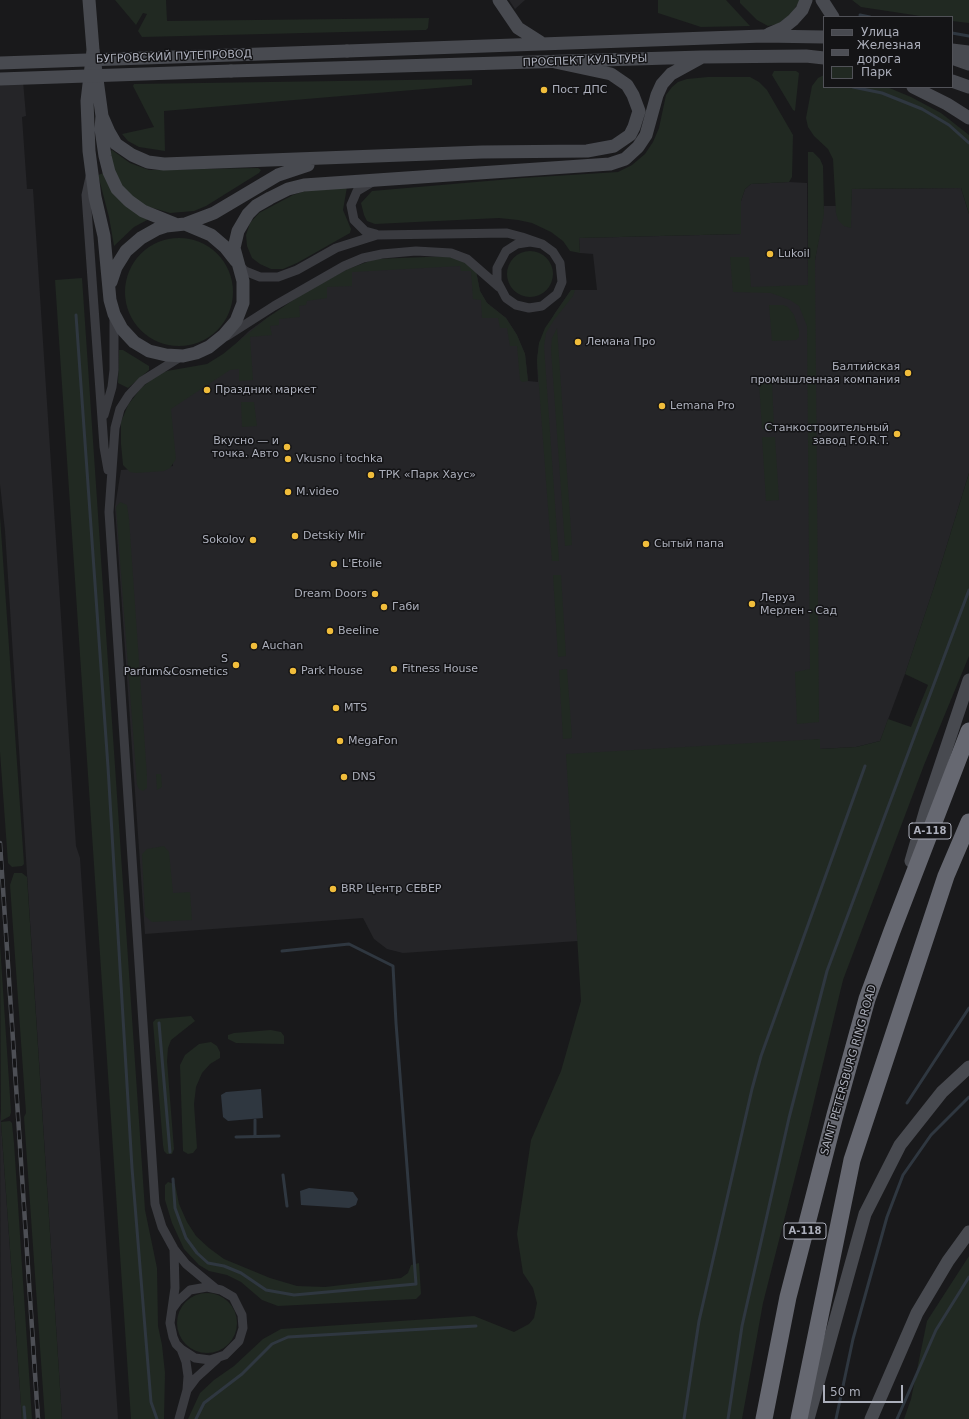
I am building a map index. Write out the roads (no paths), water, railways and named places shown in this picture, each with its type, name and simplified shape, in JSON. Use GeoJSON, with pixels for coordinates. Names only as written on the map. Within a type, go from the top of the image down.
{"type":"FeatureCollection","features":[{"type":"Feature","properties":{"kind":"highway","name":"SAINT PETERSBURG RING ROAD"},"geometry":{"type":"LineString","coordinates":[[764,1419],[788,1297],[835,1115],[867,999],[969,731]]}},
{"type":"Feature","properties":{"kind":"highway","name":"А-118"},"geometry":{"type":"LineString","coordinates":[[800,1419],[822,1303],[852,1160],[946,876],[969,822]]}},
{"type":"Feature","properties":{"kind":"main road"},"geometry":{"type":"LineString","coordinates":[[89,0],[93,50],[102,116],[101,129],[104,156],[109,172],[117,189],[143,211],[211,235],[225,247],[238,263]]}},
{"type":"Feature","properties":{"kind":"main road"},"geometry":{"type":"LineString","coordinates":[[499,0],[518,28],[540,42]]}},
{"type":"Feature","properties":{"kind":"main road"},"geometry":{"type":"LineString","coordinates":[[763,36],[783,28],[793,20],[802,10],[806,0]]}},
{"type":"Feature","properties":{"kind":"main road"},"geometry":{"type":"LineString","coordinates":[[822,0],[832,16]]}},
{"type":"Feature","properties":{"kind":"main road","name":"ПРОСПЕКТ КУЛЬТУРЫ"},"geometry":{"type":"LineString","coordinates":[[348,51],[540,42],[763,36],[823,38]]}},
{"type":"Feature","properties":{"kind":"main road"},"geometry":{"type":"LineString","coordinates":[[93,50],[87,101],[91,171],[104,236],[110,286],[110,300],[114,314],[122,329],[134,342],[144,348],[166,355],[183,356],[196,353],[209,347],[224,335],[236,321],[243,302],[243,281],[234,248],[238,231],[248,214],[256,206],[288,189],[304,185],[592,166],[610,164],[625,159],[638,147],[646,135],[657,95],[662,84],[671,74],[702,57]]}},
{"type":"Feature","properties":{"kind":"main road"},"geometry":{"type":"LineString","coordinates":[[953,50],[969,52]]}},
{"type":"Feature","properties":{"kind":"main road","name":"БУГРОВСКИЙ ПУТЕПРОВОД"},"geometry":{"type":"LineString","coordinates":[[0,63],[348,51]]}},
{"type":"Feature","properties":{"kind":"main road","name":"ПРОСПЕКТ КУЛЬТУРЫ"},"geometry":{"type":"LineString","coordinates":[[346,67],[702,57],[798,56],[823,58]]}},
{"type":"Feature","properties":{"kind":"main road"},"geometry":{"type":"LineString","coordinates":[[953,58],[969,64]]}},
{"type":"Feature","properties":{"kind":"main road"},"geometry":{"type":"LineString","coordinates":[[102,116],[116,144],[132,155],[148,162],[164,164],[482,152],[587,151],[614,146],[630,135],[639,111],[633,95],[627,85],[611,74],[555,62]]}},
{"type":"Feature","properties":{"kind":"main road","name":"БУГРОВСКИЙ ПУТЕПРОВОД"},"geometry":{"type":"LineString","coordinates":[[0,79],[346,67]]}},
{"type":"Feature","properties":{"kind":"main road"},"geometry":{"type":"LineString","coordinates":[[953,81],[969,87]]}},
{"type":"Feature","properties":{"kind":"main road"},"geometry":{"type":"LineString","coordinates":[[915,88],[947,104],[969,118]]}},
{"type":"Feature","properties":{"kind":"main road"},"geometry":{"type":"LineString","coordinates":[[110,286],[116,267],[126,251],[141,238],[157,228],[180,224],[214,213],[278,175],[296,167],[335,158]]}},
{"type":"Feature","properties":{"kind":"main road"},"geometry":{"type":"LineString","coordinates":[[892,931],[926,810],[969,680]]}},
{"type":"Feature","properties":{"kind":"main road"},"geometry":{"type":"LineString","coordinates":[[808,1419],[865,1214],[900,1145],[942,1092],[969,1067]]}},
{"type":"Feature","properties":{"kind":"main road"},"geometry":{"type":"LineString","coordinates":[[871,1419],[917,1313],[969,1232]]}},
{"type":"Feature","properties":{"kind":"street"},"geometry":{"type":"LineString","coordinates":[[91,171],[86,195],[104,447],[110,484]]}},
{"type":"Feature","properties":{"kind":"street"},"geometry":{"type":"LineString","coordinates":[[209,347],[332,273],[363,258],[382,254],[416,251],[451,252],[467,259],[499,287],[510,302],[522,307],[536,308],[552,299],[562,282],[562,269],[553,252],[542,244],[507,233],[377,234],[365,232],[354,220],[351,205],[357,191],[376,181]]}},
{"type":"Feature","properties":{"kind":"street"},"geometry":{"type":"LineString","coordinates":[[238,263],[245,271],[260,277],[278,277],[297,270],[336,248],[377,234]]}},
{"type":"Feature","properties":{"kind":"street"},"geometry":{"type":"LineString","coordinates":[[499,287],[497,268],[506,251],[523,242],[542,244]]}},
{"type":"Feature","properties":{"kind":"street"},"geometry":{"type":"LineString","coordinates":[[102,420],[112,387],[114,370],[114,314]]}},
{"type":"Feature","properties":{"kind":"street"},"geometry":{"type":"LineString","coordinates":[[183,356],[142,381],[129,395],[120,409],[115,428],[109,516],[156,1204],[162,1227],[174,1249],[200,1277],[215,1288],[227,1293],[237,1302],[243,1321],[242,1335],[235,1347],[206,1367],[187,1390]]}},
{"type":"Feature","properties":{"kind":"street"},"geometry":{"type":"LineString","coordinates":[[958,1248],[969,1237]]}},
{"type":"Feature","properties":{"kind":"street"},"geometry":{"type":"LineString","coordinates":[[174,1249],[175,1288],[170,1323],[173,1337],[181,1350],[187,1369],[187,1390],[178,1419]]}},
{"type":"Feature","properties":{"kind":"street"},"geometry":{"type":"LineString","coordinates":[[173,1308],[190,1290],[202,1287],[215,1288]]}},
{"type":"Feature","properties":{"kind":"street"},"geometry":{"type":"LineString","coordinates":[[181,1350],[195,1358],[210,1360],[218,1358]]}},
{"type":"Feature","properties":{"kind":"waterway"},"geometry":{"type":"LineString","coordinates":[[860,15],[865,16]]}},
{"type":"Feature","properties":{"kind":"waterway"},"geometry":{"type":"LineString","coordinates":[[953,33],[969,36]]}},
{"type":"Feature","properties":{"kind":"waterway"},"geometry":{"type":"LineString","coordinates":[[858,88],[882,93],[922,109],[949,125],[969,143]]}},
{"type":"Feature","properties":{"kind":"waterway"},"geometry":{"type":"LineString","coordinates":[[76,315],[108,767],[132,1168],[151,1402],[157,1419]]}},
{"type":"Feature","properties":{"kind":"waterway"},"geometry":{"type":"LineString","coordinates":[[728,1419],[742,1326],[789,1118],[827,971],[969,590]]}},
{"type":"Feature","properties":{"kind":"waterway"},"geometry":{"type":"LineString","coordinates":[[684,1419],[699,1321],[752,1089],[761,1056],[865,766]]}},
{"type":"Feature","properties":{"kind":"waterway"},"geometry":{"type":"LineString","coordinates":[[173,1179],[175,1208],[186,1238],[197,1253],[208,1263],[224,1266],[241,1273],[266,1290],[294,1295],[416,1284],[393,966],[349,944],[282,951]]}},
{"type":"Feature","properties":{"kind":"waterway"},"geometry":{"type":"LineString","coordinates":[[907,1103],[969,1008]]}},
{"type":"Feature","properties":{"kind":"waterway"},"geometry":{"type":"LineString","coordinates":[[159,1023],[170,1152]]}},
{"type":"Feature","properties":{"kind":"waterway"},"geometry":{"type":"LineString","coordinates":[[836,1419],[853,1339],[887,1217],[903,1175],[931,1135],[969,1097]]}},
{"type":"Feature","properties":{"kind":"waterway"},"geometry":{"type":"LineString","coordinates":[[255,1120],[255,1136]]}},
{"type":"Feature","properties":{"kind":"waterway"},"geometry":{"type":"LineString","coordinates":[[236,1137],[279,1136]]}},
{"type":"Feature","properties":{"kind":"waterway"},"geometry":{"type":"LineString","coordinates":[[283,1175],[287,1206]]}},
{"type":"Feature","properties":{"kind":"waterway"},"geometry":{"type":"LineString","coordinates":[[897,1419],[936,1330],[969,1277]]}},
{"type":"Feature","properties":{"kind":"waterway"},"geometry":{"type":"LineString","coordinates":[[196,1419],[204,1403],[242,1374],[272,1344],[288,1337],[476,1326]]}},
{"type":"Feature","properties":{"kind":"waterway"},"geometry":{"type":"LineString","coordinates":[[24,1407],[25,1419]]}},
{"type":"Feature","properties":{"kind":"railway"},"geometry":{"type":"LineString","coordinates":[[0,843],[38,1419]]}},
{"type":"Feature","properties":{"kind":"place","name":"Пост ДПС"},"geometry":{"type":"Point","coordinates":[544,90]}},
{"type":"Feature","properties":{"kind":"place","name":"Lukoil"},"geometry":{"type":"Point","coordinates":[770,254]}},
{"type":"Feature","properties":{"kind":"place","name":"Лемана Про"},"geometry":{"type":"Point","coordinates":[578,342]}},
{"type":"Feature","properties":{"kind":"place","name":"Балтийская промышленная компания"},"geometry":{"type":"Point","coordinates":[908,373]}},
{"type":"Feature","properties":{"kind":"place","name":"Праздник маркет"},"geometry":{"type":"Point","coordinates":[207,390]}},
{"type":"Feature","properties":{"kind":"place","name":"Lemana Pro"},"geometry":{"type":"Point","coordinates":[662,406]}},
{"type":"Feature","properties":{"kind":"place","name":"Станкостроительный завод F.O.R.T."},"geometry":{"type":"Point","coordinates":[897,434]}},
{"type":"Feature","properties":{"kind":"place","name":"Вкусно — и точка. Авто"},"geometry":{"type":"Point","coordinates":[287,447]}},
{"type":"Feature","properties":{"kind":"place","name":"Vkusno i tochka"},"geometry":{"type":"Point","coordinates":[288,459]}},
{"type":"Feature","properties":{"kind":"place","name":"ТРК «Парк Хаус»"},"geometry":{"type":"Point","coordinates":[371,475]}},
{"type":"Feature","properties":{"kind":"place","name":"M.video"},"geometry":{"type":"Point","coordinates":[288,492]}},
{"type":"Feature","properties":{"kind":"place","name":"Detskiy Mir"},"geometry":{"type":"Point","coordinates":[295,536]}},
{"type":"Feature","properties":{"kind":"place","name":"Sokolov"},"geometry":{"type":"Point","coordinates":[253,540]}},
{"type":"Feature","properties":{"kind":"place","name":"Сытый папа"},"geometry":{"type":"Point","coordinates":[646,544]}},
{"type":"Feature","properties":{"kind":"place","name":"L'Etoile"},"geometry":{"type":"Point","coordinates":[334,564]}},
{"type":"Feature","properties":{"kind":"place","name":"Dream Doors"},"geometry":{"type":"Point","coordinates":[375,594]}},
{"type":"Feature","properties":{"kind":"place","name":"Леруа Мерлен - Сад"},"geometry":{"type":"Point","coordinates":[752,604]}},
{"type":"Feature","properties":{"kind":"place","name":"Габи"},"geometry":{"type":"Point","coordinates":[384,607]}},
{"type":"Feature","properties":{"kind":"place","name":"Beeline"},"geometry":{"type":"Point","coordinates":[330,631]}},
{"type":"Feature","properties":{"kind":"place","name":"Auchan"},"geometry":{"type":"Point","coordinates":[254,646]}},
{"type":"Feature","properties":{"kind":"place","name":"S Parfum&Cosmetics"},"geometry":{"type":"Point","coordinates":[236,665]}},
{"type":"Feature","properties":{"kind":"place","name":"Fitness House"},"geometry":{"type":"Point","coordinates":[394,669]}},
{"type":"Feature","properties":{"kind":"place","name":"Park House"},"geometry":{"type":"Point","coordinates":[293,671]}},
{"type":"Feature","properties":{"kind":"place","name":"MTS"},"geometry":{"type":"Point","coordinates":[336,708]}},
{"type":"Feature","properties":{"kind":"place","name":"MegaFon"},"geometry":{"type":"Point","coordinates":[340,741]}},
{"type":"Feature","properties":{"kind":"place","name":"DNS"},"geometry":{"type":"Point","coordinates":[344,777]}},
{"type":"Feature","properties":{"kind":"place","name":"BRP Центр СЕВЕР"},"geometry":{"type":"Point","coordinates":[333,889]}}]}
